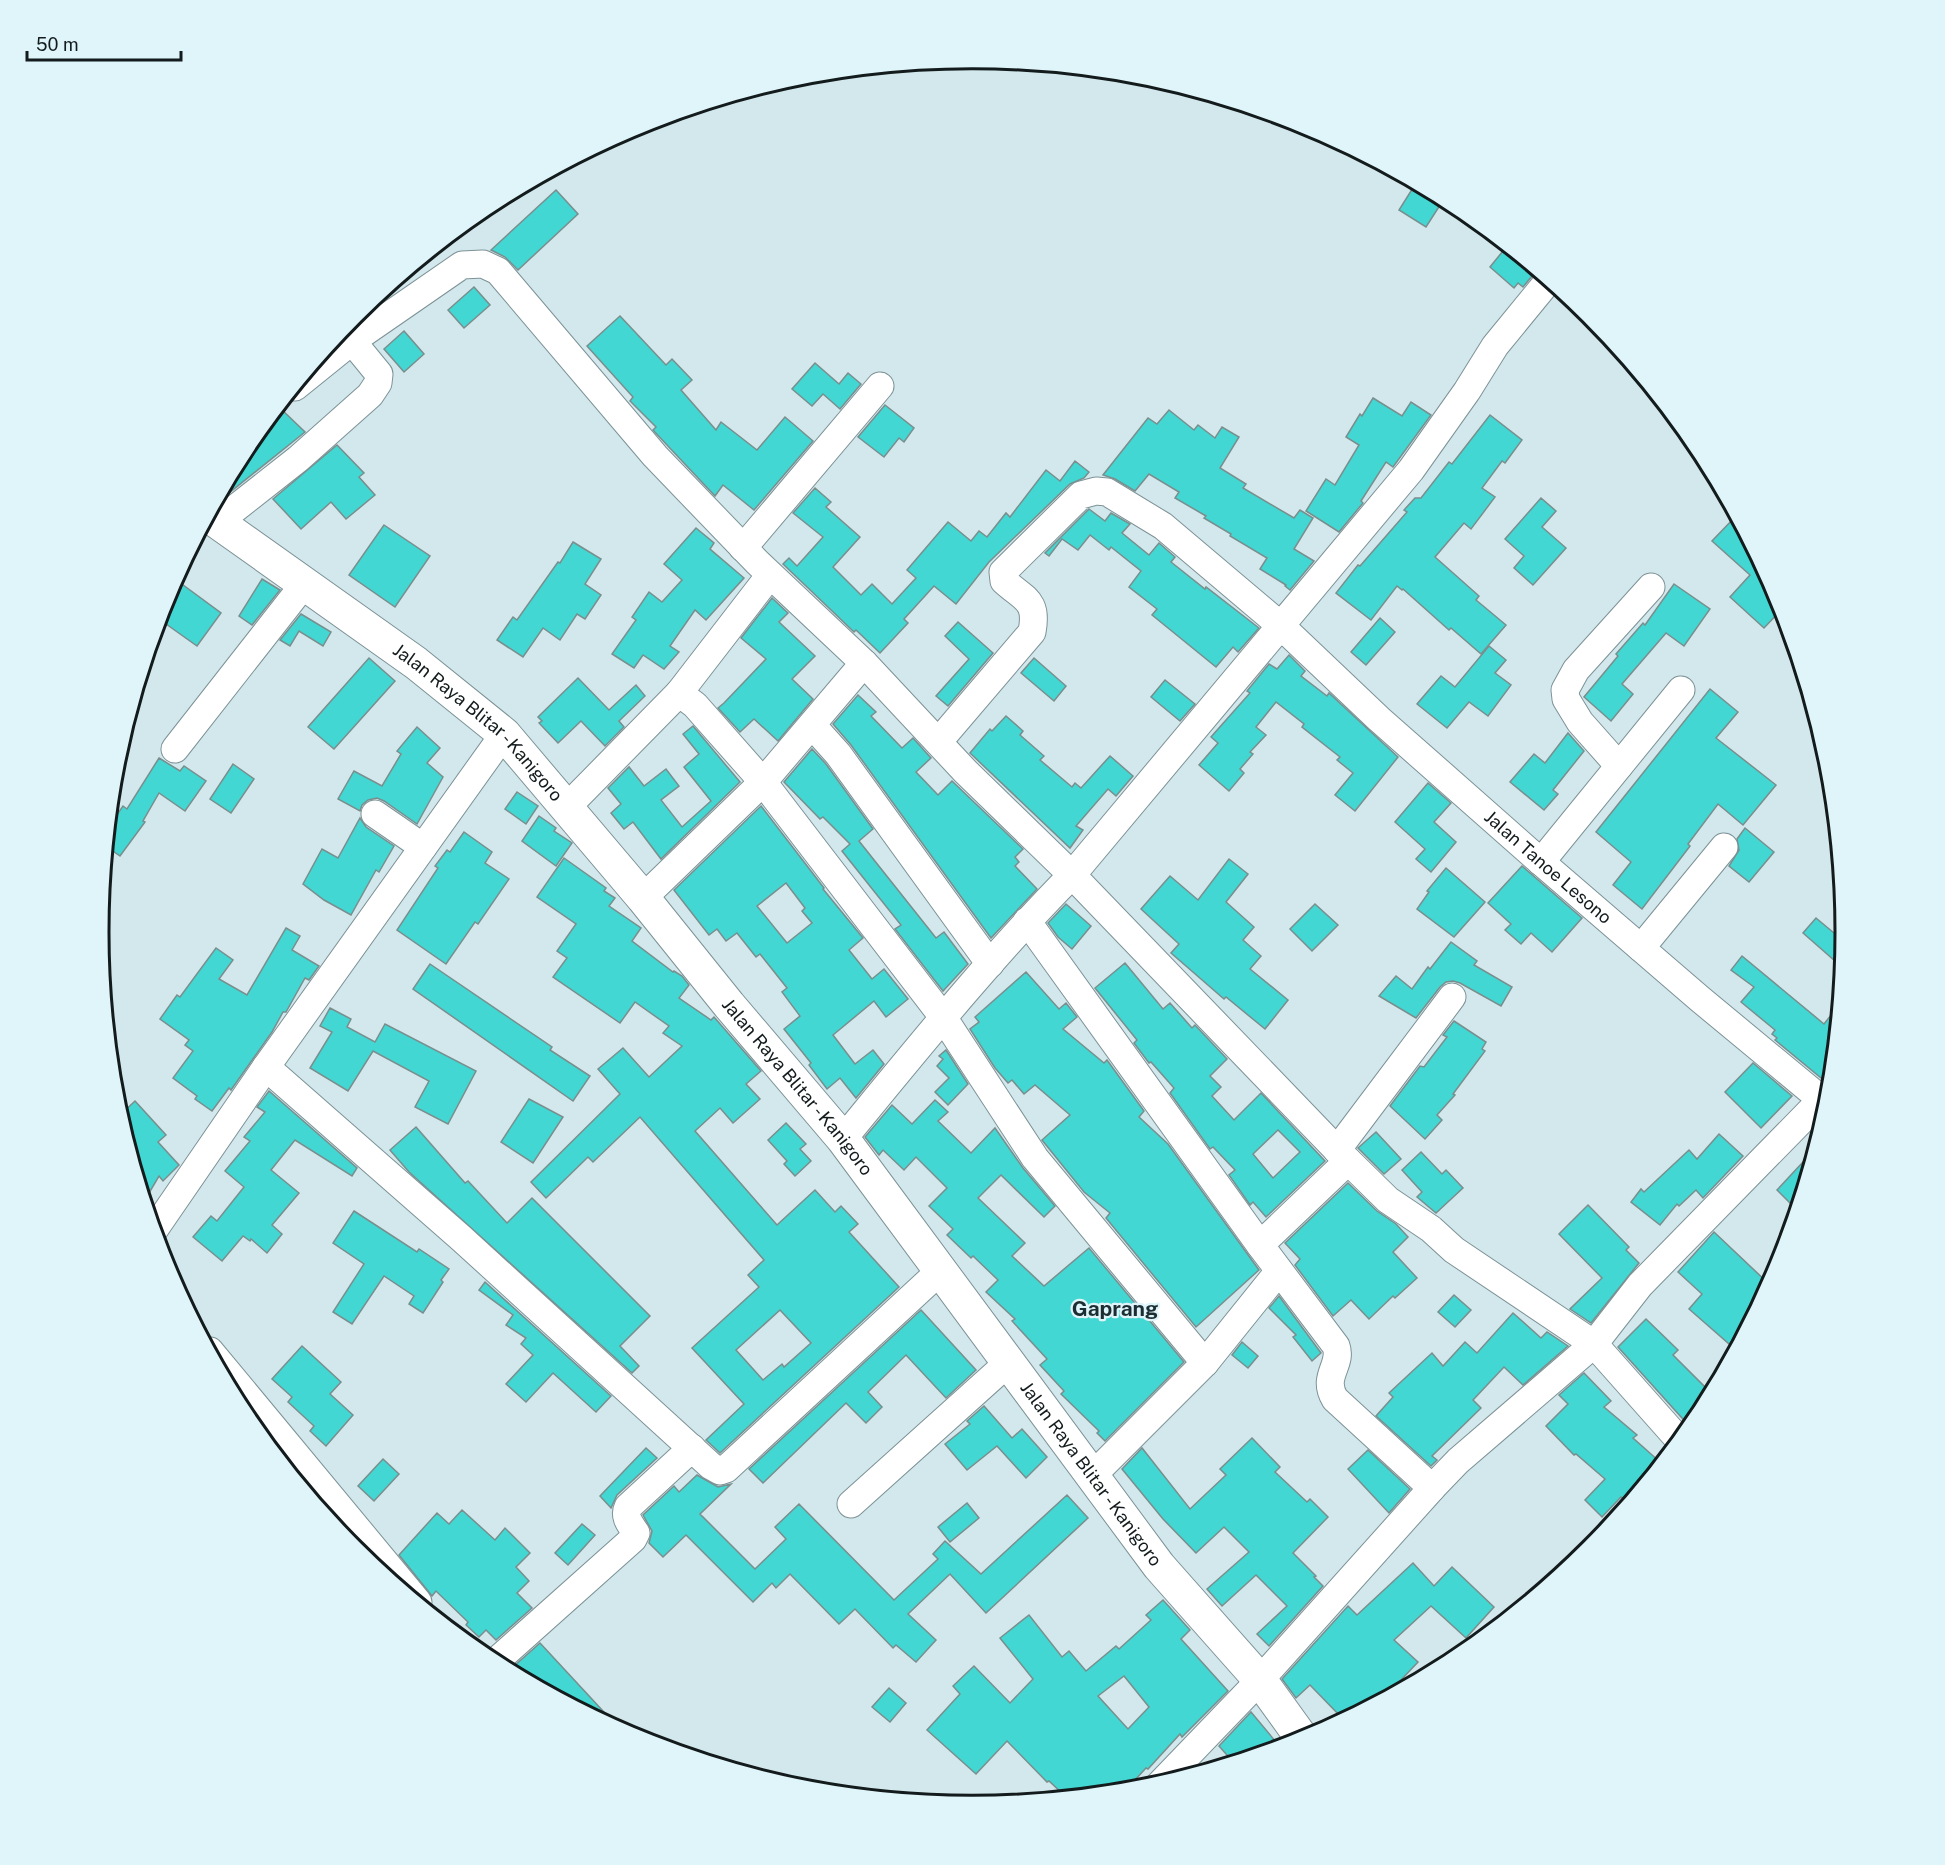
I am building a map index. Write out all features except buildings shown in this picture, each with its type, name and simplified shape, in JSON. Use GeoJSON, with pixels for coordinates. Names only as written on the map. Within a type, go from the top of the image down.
{"type":"FeatureCollection","features":[{"type":"Feature","properties":{"kind":"main road","name":"Jalan Raya Blitar - Kanigoro"},"geometry":{"type":"LineString","coordinates":[[215,520],[416,663],[504,734],[843,1139],[1159,1566],[1260,1680],[1298,1732]]}},
{"type":"Feature","properties":{"kind":"street"},"geometry":{"type":"LineString","coordinates":[[320,367],[352,341],[462,265],[483,264],[498,271],[655,456],[743,548],[864,663],[965,771],[1072,875],[1343,1156],[1388,1200],[1431,1229],[1454,1250],[1594,1344],[1674,1435]]}},
{"type":"Feature","properties":{"kind":"street"},"geometry":{"type":"LineString","coordinates":[[843,1139],[943,1017],[1027,921],[1072,875],[1411,470],[1461,400],[1495,346],[1545,285]]}},
{"type":"Feature","properties":{"kind":"street"},"geometry":{"type":"LineString","coordinates":[[216,518],[298,459],[370,394],[378,383],[379,374],[352,341]]}},
{"type":"Feature","properties":{"kind":"street"},"geometry":{"type":"LineString","coordinates":[[743,548],[880,386]]}},
{"type":"Feature","properties":{"kind":"street","name":"Jalan Tanoe Lesono"},"geometry":{"type":"LineString","coordinates":[[939,741],[1032,632],[1035,615],[1032,605],[1004,581],[1003,572],[1065,508],[1081,495],[1089,492],[1107,492],[1163,526],[1280,625],[1379,719],[1641,948],[1821,1091]]}},
{"type":"Feature","properties":{"kind":"street"},"geometry":{"type":"LineString","coordinates":[[567,807],[679,693],[770,574]]}},
{"type":"Feature","properties":{"kind":"street"},"geometry":{"type":"LineString","coordinates":[[175,749],[305,583]]}},
{"type":"Feature","properties":{"kind":"street"},"geometry":{"type":"LineString","coordinates":[[1619,766],[1580,722],[1566,699],[1565,690],[1576,670],[1651,587]]}},
{"type":"Feature","properties":{"kind":"street"},"geometry":{"type":"LineString","coordinates":[[643,898],[763,782],[864,663]]}},
{"type":"Feature","properties":{"kind":"street"},"geometry":{"type":"LineString","coordinates":[[1541,862],[1682,690]]}},
{"type":"Feature","properties":{"kind":"street"},"geometry":{"type":"LineString","coordinates":[[679,693],[695,705],[763,782],[943,1017],[1035,1158],[1205,1363]]}},
{"type":"Feature","properties":{"kind":"street"},"geometry":{"type":"LineString","coordinates":[[812,725],[838,754],[990,964]]}},
{"type":"Feature","properties":{"kind":"street"},"geometry":{"type":"LineString","coordinates":[[160,1222],[266,1067],[504,734]]}},
{"type":"Feature","properties":{"kind":"street"},"geometry":{"type":"LineString","coordinates":[[375,814],[423,847]]}},
{"type":"Feature","properties":{"kind":"street"},"geometry":{"type":"LineString","coordinates":[[1641,948],[1724,847]]}},
{"type":"Feature","properties":{"kind":"street"},"geometry":{"type":"LineString","coordinates":[[1027,921],[1338,1350],[1329,1384],[1335,1399],[1432,1488]]}},
{"type":"Feature","properties":{"kind":"street"},"geometry":{"type":"LineString","coordinates":[[1260,1245],[1343,1156],[1452,997]]}},
{"type":"Feature","properties":{"kind":"street"},"geometry":{"type":"LineString","coordinates":[[266,1067],[354,1141],[715,1469],[726,1469],[940,1271]]}},
{"type":"Feature","properties":{"kind":"street"},"geometry":{"type":"LineString","coordinates":[[1171,1772],[1260,1680],[1458,1461],[1594,1344],[1640,1285],[1819,1102]]}},
{"type":"Feature","properties":{"kind":"street"},"geometry":{"type":"LineString","coordinates":[[1093,1475],[1205,1363],[1279,1271]]}},
{"type":"Feature","properties":{"kind":"street"},"geometry":{"type":"LineString","coordinates":[[851,1504],[1009,1362]]}},
{"type":"Feature","properties":{"kind":"street"},"geometry":{"type":"LineString","coordinates":[[238,1385],[396,1575]]}},
{"type":"Feature","properties":{"kind":"street"},"geometry":{"type":"LineString","coordinates":[[502,1656],[633,1539],[636,1533],[626,1517],[626,1510],[692,1448]]}},
{"type":"Feature","properties":{"kind":"district","name":"Gaprang"},"geometry":{"type":"Point","coordinates":[1115,1309]}}]}
